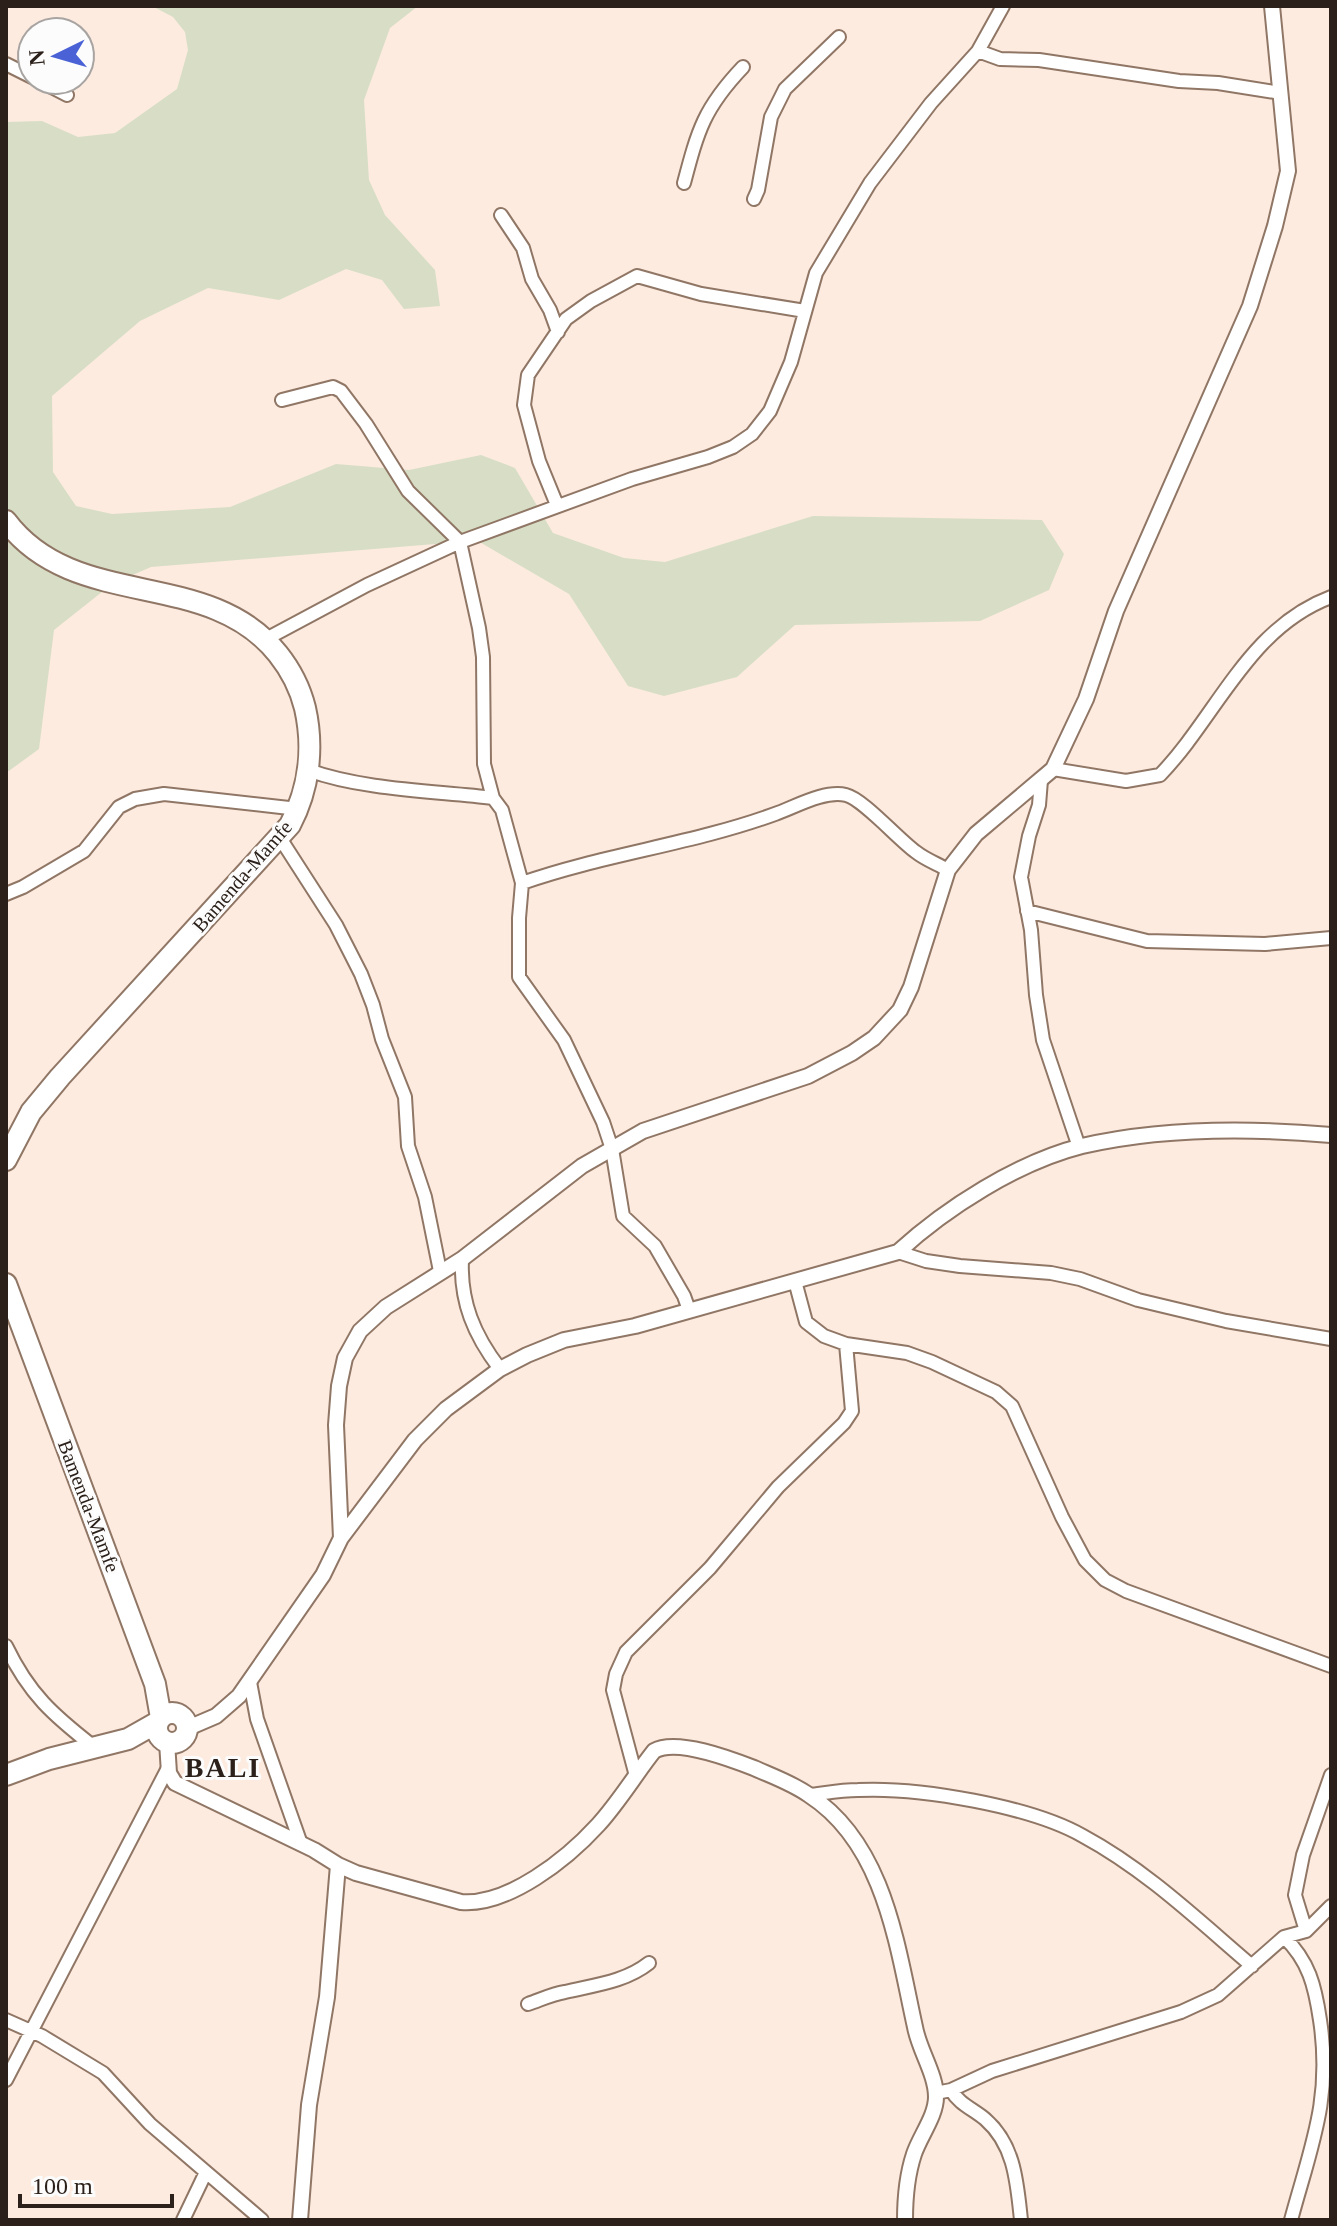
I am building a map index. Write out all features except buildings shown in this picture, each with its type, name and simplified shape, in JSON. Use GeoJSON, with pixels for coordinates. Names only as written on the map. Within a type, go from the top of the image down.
{"type":"FeatureCollection","features":[{"type":"Feature","properties":{"kind":"highway","name":"Bamenda-Mamfe"},"geometry":{"type":"LineString","coordinates":[[6,1160],[31,1112],[60,1077],[280,838],[298,809],[308,770],[309,724],[303,701],[285,663],[266,639],[240,620],[206,603],[82,575],[58,564],[10,527]]}},
{"type":"Feature","properties":{"kind":"highway","name":"Bamenda-Mamfe"},"geometry":{"type":"LineString","coordinates":[[6,1284],[169,1727]]}},
{"type":"Feature","properties":{"kind":"highway"},"geometry":{"type":"LineString","coordinates":[[6,1775],[39,1762],[169,1727]]}},
{"type":"Feature","properties":{"kind":"street"},"geometry":{"type":"LineString","coordinates":[[266,639],[367,585],[460,542],[632,479],[708,457],[733,447],[752,434],[770,411],[791,362],[816,273],[870,183],[931,103],[978,51],[1003,6]]}},
{"type":"Feature","properties":{"kind":"street"},"geometry":{"type":"LineString","coordinates":[[341,1538],[336,1425],[339,1386],[345,1358],[360,1331],[386,1307],[462,1259],[573,1172],[643,1131],[808,1076],[874,1038],[900,1010],[911,987],[948,870],[976,834],[1053,769],[1086,699],[1116,611],[1250,306],[1275,226],[1288,171],[1272,6]]}},
{"type":"Feature","properties":{"kind":"street"},"geometry":{"type":"LineString","coordinates":[[754,199],[771,117],[785,89],[839,37]]}},
{"type":"Feature","properties":{"kind":"street"},"geometry":{"type":"LineString","coordinates":[[978,51],[1000,59],[1039,60],[1166,80],[1218,83],[1281,93]]}},
{"type":"Feature","properties":{"kind":"street"},"geometry":{"type":"LineString","coordinates":[[684,183],[702,121],[719,92],[743,67]]}},
{"type":"Feature","properties":{"kind":"street"},"geometry":{"type":"LineString","coordinates":[[501,215],[523,248],[532,279],[550,310],[558,332]]}},
{"type":"Feature","properties":{"kind":"street"},"geometry":{"type":"LineString","coordinates":[[557,505],[539,461],[524,405],[528,375],[566,319],[637,276],[701,294],[805,311]]}},
{"type":"Feature","properties":{"kind":"street"},"geometry":{"type":"LineString","coordinates":[[282,400],[333,387],[341,391],[366,424],[408,491],[460,542],[483,657],[484,764],[493,798],[502,810],[522,883],[519,977],[564,1040],[603,1122],[612,1149],[623,1216],[655,1246],[689,1310]]}},
{"type":"Feature","properties":{"kind":"street"},"geometry":{"type":"LineString","coordinates":[[1053,769],[1126,781],[1160,775],[1233,676],[1265,642],[1302,610],[1331,597]]}},
{"type":"Feature","properties":{"kind":"street"},"geometry":{"type":"LineString","coordinates":[[308,770],[383,786],[493,798]]}},
{"type":"Feature","properties":{"kind":"street"},"geometry":{"type":"LineString","coordinates":[[1041,780],[1039,805],[1021,877],[1043,1040],[1079,1147]]}},
{"type":"Feature","properties":{"kind":"street"},"geometry":{"type":"LineString","coordinates":[[6,894],[84,851],[119,807],[135,799],[164,794],[298,809]]}},
{"type":"Feature","properties":{"kind":"street"},"geometry":{"type":"LineString","coordinates":[[522,883],[586,863],[746,825],[838,794],[859,801],[919,855],[948,870]]}},
{"type":"Feature","properties":{"kind":"street"},"geometry":{"type":"LineString","coordinates":[[280,838],[336,925],[369,994],[382,1039],[405,1097],[408,1146],[425,1197],[440,1271]]}},
{"type":"Feature","properties":{"kind":"street"},"geometry":{"type":"LineString","coordinates":[[1027,911],[1147,941],[1253,944],[1331,938]]}},
{"type":"Feature","properties":{"kind":"street"},"geometry":{"type":"LineString","coordinates":[[1021,2220],[1013,2168],[1005,2141],[983,2117],[944,2092],[917,2037],[898,1949],[880,1887],[853,1839],[810,1795],[743,1764],[670,1745],[654,1751],[598,1826],[535,1878],[499,1897],[475,1903],[461,1902],[356,1873],[175,1783],[170,1778],[168,1768],[169,1727],[225,1710],[250,1682],[323,1575],[341,1538],[415,1440],[446,1409],[500,1369],[527,1355],[564,1340],[635,1326],[898,1252],[921,1231],[987,1188],[1017,1171],[1079,1147],[1195,1132],[1279,1130],[1331,1135]]}},
{"type":"Feature","properties":{"kind":"street"},"geometry":{"type":"LineString","coordinates":[[898,1252],[926,1261],[960,1266],[1051,1273],[1080,1279],[1138,1300],[1226,1321],[1331,1339]]}},
{"type":"Feature","properties":{"kind":"street"},"geometry":{"type":"LineString","coordinates":[[462,1259],[466,1309],[479,1340],[500,1369]]}},
{"type":"Feature","properties":{"kind":"street"},"geometry":{"type":"LineString","coordinates":[[795,1281],[806,1322],[824,1336],[846,1344],[907,1353],[932,1362],[996,1392],[1012,1406],[1085,1560],[1105,1580],[1126,1591],[1331,1666]]}},
{"type":"Feature","properties":{"kind":"street"},"geometry":{"type":"LineString","coordinates":[[636,1776],[613,1690],[626,1652],[710,1568],[778,1487],[844,1423],[852,1411],[846,1344]]}},
{"type":"Feature","properties":{"kind":"street"},"geometry":{"type":"LineString","coordinates":[[6,1646],[12,1670],[44,1706],[94,1747]]}},
{"type":"Feature","properties":{"kind":"street"},"geometry":{"type":"LineString","coordinates":[[250,1682],[257,1719],[301,1844]]}},
{"type":"Feature","properties":{"kind":"street"},"geometry":{"type":"LineString","coordinates":[[6,2080],[168,1768]]}},
{"type":"Feature","properties":{"kind":"street"},"geometry":{"type":"LineString","coordinates":[[1306,1931],[1295,1895],[1303,1855],[1331,1775]]}},
{"type":"Feature","properties":{"kind":"street"},"geometry":{"type":"LineString","coordinates":[[810,1795],[859,1790],[932,1794],[1002,1807],[1080,1834],[1148,1879],[1252,1966]]}},
{"type":"Feature","properties":{"kind":"street"},"geometry":{"type":"LineString","coordinates":[[300,2220],[309,2105],[327,1997],[338,1865]]}},
{"type":"Feature","properties":{"kind":"street"},"geometry":{"type":"LineString","coordinates":[[905,2220],[905,2196],[913,2157],[944,2092],[992,2071],[1181,2012],[1218,1995],[1284,1937],[1306,1931],[1331,1906]]}},
{"type":"Feature","properties":{"kind":"street"},"geometry":{"type":"LineString","coordinates":[[1284,1937],[1298,1950],[1310,1970],[1317,1998],[1325,2073],[1321,2111],[1291,2220]]}},
{"type":"Feature","properties":{"kind":"street"},"geometry":{"type":"LineString","coordinates":[[528,2004],[561,1992],[601,1985],[636,1974],[649,1963]]}},
{"type":"Feature","properties":{"kind":"street"},"geometry":{"type":"LineString","coordinates":[[6,2020],[32,2031],[103,2073],[150,2124],[262,2220]]}},
{"type":"Feature","properties":{"kind":"street"},"geometry":{"type":"LineString","coordinates":[[183,2220],[206,2172]]}},
{"type":"Feature","properties":{"kind":"green space"},"geometry":{"type":"Polygon","coordinates":[[[152,6],[418,6],[390,28],[364,100],[369,180],[385,215],[435,270],[440,306],[404,309],[382,280],[346,269],[279,300],[208,288],[140,321],[52,396],[53,472],[76,506],[112,514],[230,507],[336,464],[409,470],[481,455],[515,468],[553,533],[624,558],[665,562],[813,516],[1042,520],[1064,554],[1049,590],[980,621],[795,625],[737,677],[664,696],[628,686],[569,594],[471,537],[460,542],[151,567],[112,584],[54,630],[39,749],[6,773],[6,122],[42,121],[78,137],[115,133],[177,89],[188,50],[185,32],[173,17],[152,6]]]}},
{"type":"Feature","properties":{"kind":"district","name":"BALI"},"geometry":{"type":"Point","coordinates":[223,1767]}}]}
